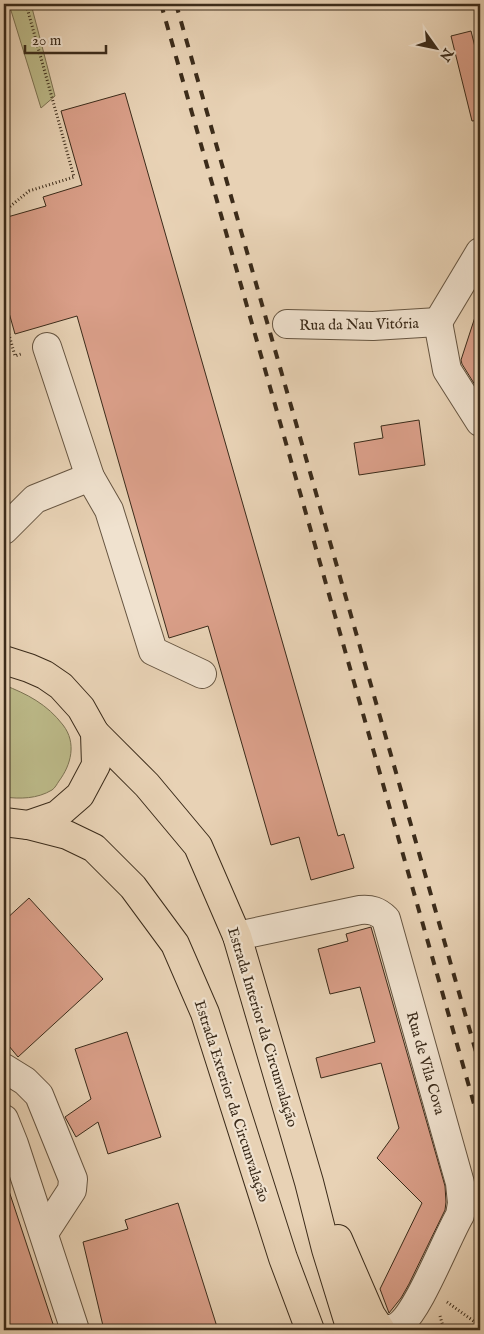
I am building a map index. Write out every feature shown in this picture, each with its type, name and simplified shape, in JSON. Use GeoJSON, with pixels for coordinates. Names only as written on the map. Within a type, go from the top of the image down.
{"type":"FeatureCollection","features":[{"type":"Feature","properties":{"kind":"main road"},"geometry":{"type":"LineString","coordinates":[[4,660],[45,675],[61,686],[81,708],[95,733],[96,765],[80,796],[57,815],[16,823]]}},
{"type":"Feature","properties":{"kind":"main road","name":"Estrada Interior da Circunvalação"},"geometry":{"type":"LineString","coordinates":[[95,733],[147,785],[198,846],[237,936],[309,1182],[326,1249],[352,1330]]}},
{"type":"Feature","properties":{"kind":"main road","name":"Estrada Exterior da Circunvalação"},"geometry":{"type":"LineString","coordinates":[[16,823],[68,835],[94,848],[133,886],[175,944],[205,1013],[283,1258],[310,1330]]}},
{"type":"Feature","properties":{"kind":"main road"},"geometry":{"type":"LineString","coordinates":[[309,1182],[353,1272],[371,1315],[380,1329]]}},
{"type":"Feature","properties":{"kind":"main road"},"geometry":{"type":"LineString","coordinates":[[283,1258],[294,1330]]}},
{"type":"Feature","properties":{"kind":"street","name":"Rua da Nau Vitória"},"geometry":{"type":"LineString","coordinates":[[287,324],[373,326],[438,322],[480,252]]}},
{"type":"Feature","properties":{"kind":"street"},"geometry":{"type":"LineString","coordinates":[[438,322],[447,370],[480,422]]}},
{"type":"Feature","properties":{"kind":"street"},"geometry":{"type":"LineString","coordinates":[[46,347],[90,478],[109,510],[153,650],[202,674]]}},
{"type":"Feature","properties":{"kind":"street"},"geometry":{"type":"LineString","coordinates":[[4,530],[35,498],[90,478]]}},
{"type":"Feature","properties":{"kind":"street","name":"Rua de Vila Cova"},"geometry":{"type":"LineString","coordinates":[[237,936],[360,910],[370,909],[380,913],[386,919],[460,1183],[462,1203],[460,1215],[417,1302],[396,1327],[380,1329]]}},
{"type":"Feature","properties":{"kind":"street"},"geometry":{"type":"LineString","coordinates":[[4,1068],[25,1081],[39,1095],[73,1180],[72,1190],[44,1233]]}},
{"type":"Feature","properties":{"kind":"street"},"geometry":{"type":"LineString","coordinates":[[4,1120],[14,1144],[75,1330]]}},
{"type":"Feature","properties":{"kind":"path"},"geometry":{"type":"LineString","coordinates":[[4,210],[30,192],[74,177],[26,4]]}},
{"type":"Feature","properties":{"kind":"path"},"geometry":{"type":"LineString","coordinates":[[449,1304],[479,1324],[475,1330]]}},
{"type":"Feature","properties":{"kind":"shaded area"},"geometry":{"type":"Polygon","coordinates":[[[9,4],[31,4],[55,96],[41,108],[9,4]]]}},
{"type":"Feature","properties":{"kind":"shaded area"},"geometry":{"type":"Polygon","coordinates":[[[4,685],[29,696],[43,705],[63,725],[70,739],[71,754],[63,775],[53,789],[34,797],[4,797],[4,685]]]}},
{"type":"Feature","properties":{"kind":"building"},"geometry":{"type":"Polygon","coordinates":[[[471,31],[480,67],[480,120],[472,121],[451,36],[471,31]]]}},
{"type":"Feature","properties":{"kind":"building"},"geometry":{"type":"Polygon","coordinates":[[[125,93],[338,836],[344,834],[354,868],[311,880],[299,837],[271,845],[208,626],[169,638],[77,316],[15,334],[4,295],[4,218],[46,206],[43,197],[82,185],[61,111],[125,93]]]}},
{"type":"Feature","properties":{"kind":"building"},"geometry":{"type":"Polygon","coordinates":[[[476,314],[480,314],[480,393],[461,360],[476,314]]]}},
{"type":"Feature","properties":{"kind":"building"},"geometry":{"type":"Polygon","coordinates":[[[419,420],[425,465],[359,475],[354,443],[383,438],[381,426],[419,420]]]}},
{"type":"Feature","properties":{"kind":"building"},"geometry":{"type":"Polygon","coordinates":[[[29,898],[103,979],[18,1057],[4,1040],[4,921],[29,898]]]}},
{"type":"Feature","properties":{"kind":"building"},"geometry":{"type":"Polygon","coordinates":[[[371,927],[445,1186],[446,1202],[445,1210],[409,1284],[389,1313],[380,1289],[422,1203],[377,1158],[399,1128],[381,1063],[321,1078],[316,1058],[375,1042],[360,987],[330,994],[318,949],[348,941],[346,934],[371,927]]]}},
{"type":"Feature","properties":{"kind":"building"},"geometry":{"type":"Polygon","coordinates":[[[127,1032],[161,1137],[108,1154],[98,1122],[76,1137],[65,1117],[91,1099],[75,1049],[127,1032]]]}},
{"type":"Feature","properties":{"kind":"building"},"geometry":{"type":"Polygon","coordinates":[[[4,1188],[8,1188],[55,1330],[4,1330],[4,1188]]]}},
{"type":"Feature","properties":{"kind":"building"},"geometry":{"type":"Polygon","coordinates":[[[178,1203],[218,1330],[104,1330],[83,1242],[128,1229],[125,1220],[178,1203]]]}},
{"type":"Feature","properties":{"kind":"railway"},"geometry":{"type":"LineString","coordinates":[[161,4],[480,1125]]}},
{"type":"Feature","properties":{"kind":"railway"},"geometry":{"type":"LineString","coordinates":[[176,4],[480,1066]]}}]}
